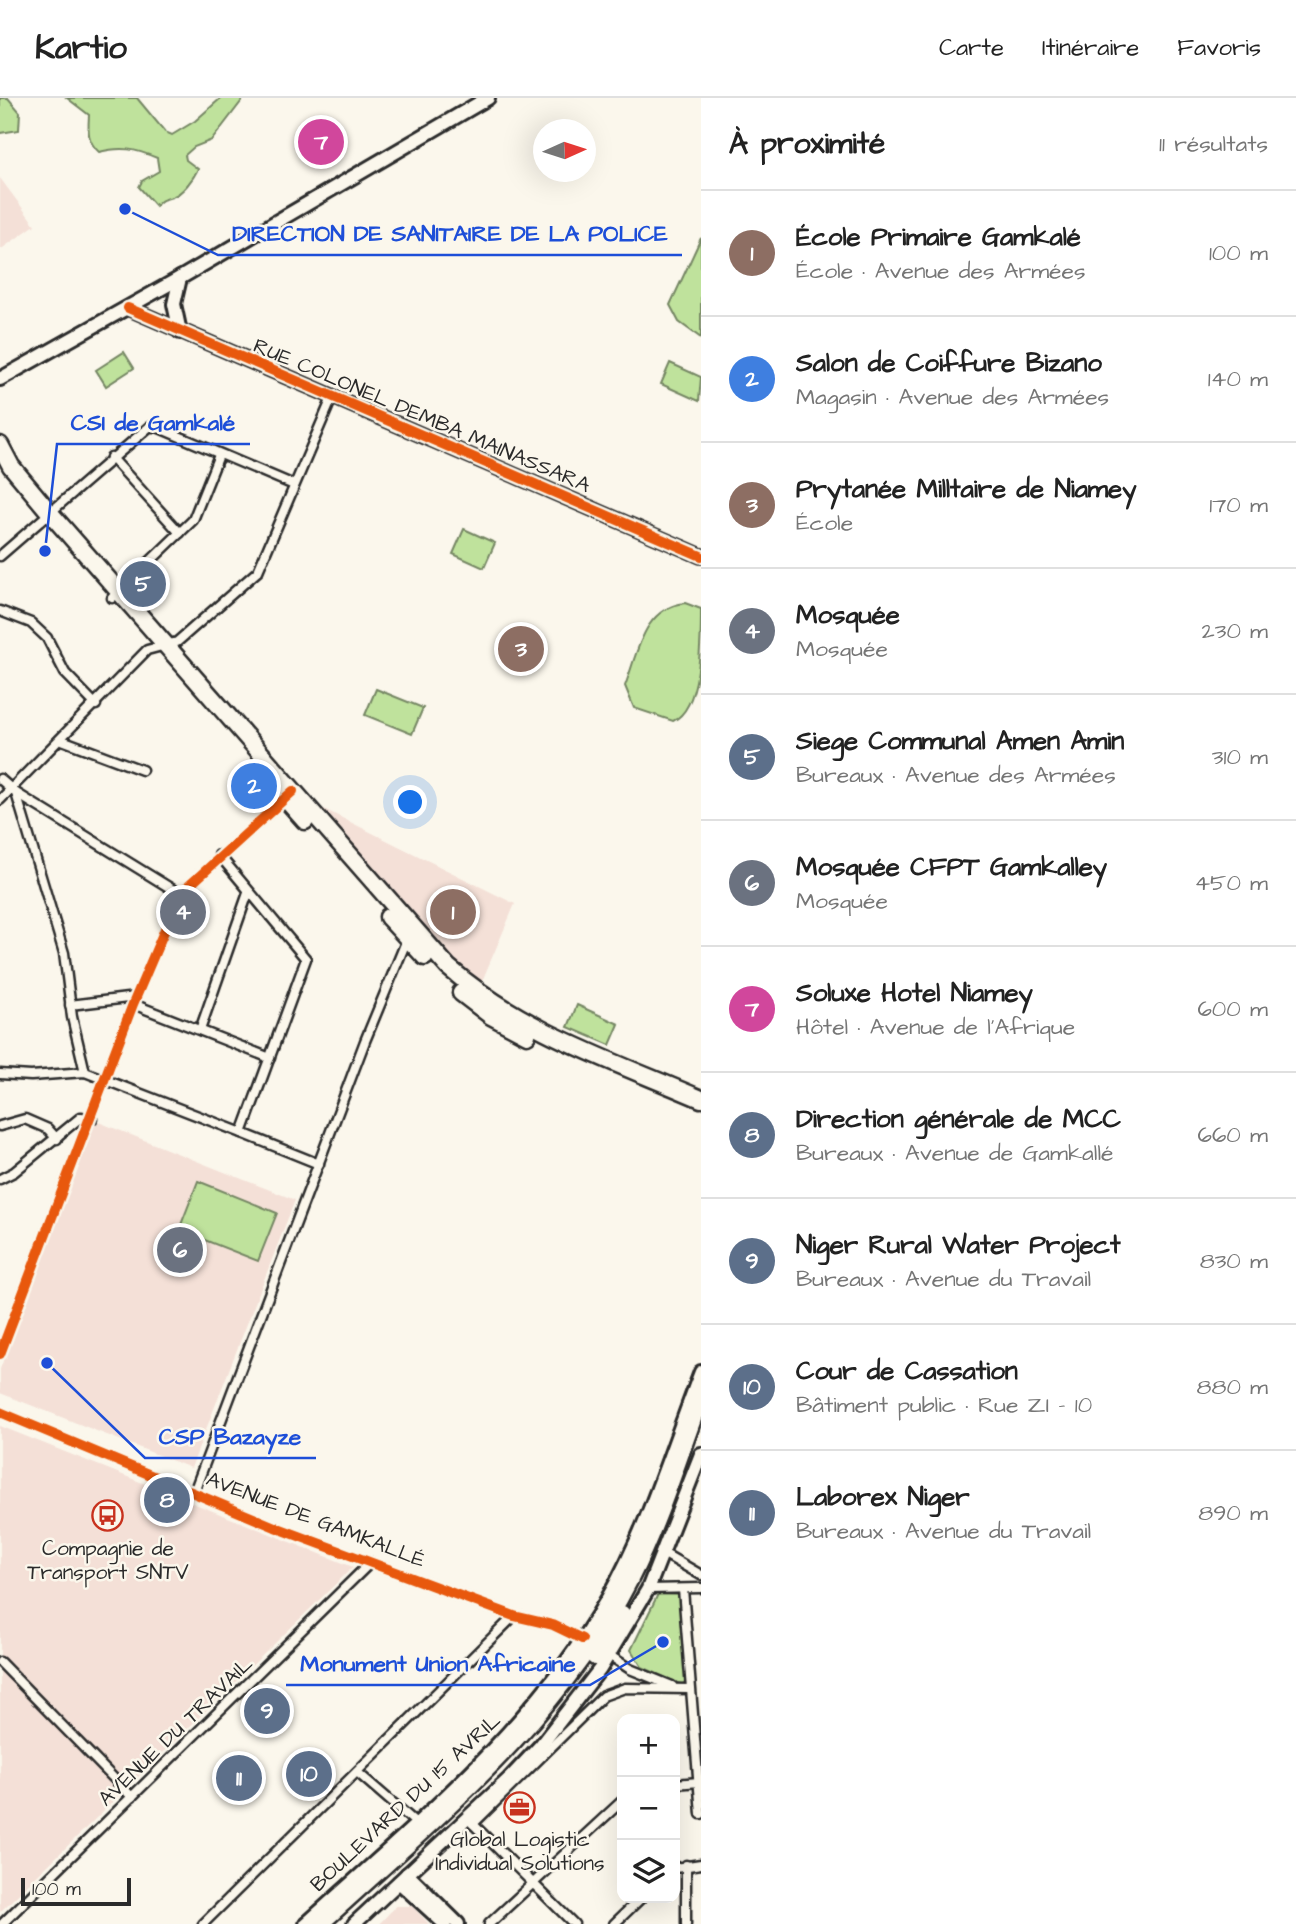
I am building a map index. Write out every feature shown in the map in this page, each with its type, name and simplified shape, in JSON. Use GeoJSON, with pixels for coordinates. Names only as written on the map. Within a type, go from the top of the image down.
{"type":"FeatureCollection","features":[{"type":"Feature","properties":{"kind":"highway"},"geometry":{"type":"LineString","coordinates":[[0,445],[4,468],[410,934],[446,980],[491,1016],[521,1033],[701,1110]]}},
{"type":"Feature","properties":{"kind":"highway"},"geometry":{"type":"LineString","coordinates":[[410,934],[474,990],[526,1024],[701,1099]]}},
{"type":"Feature","properties":{"kind":"highway","name":"BOULEVARD DU 15 AVRIL"},"geometry":{"type":"LineString","coordinates":[[320,1924],[512,1743],[589,1648],[630,1578],[701,1397]]}},
{"type":"Feature","properties":{"kind":"highway","name":"BOULEVARD DU 15 AVRIL"},"geometry":{"type":"LineString","coordinates":[[335,1924],[527,1743],[595,1657],[645,1571],[701,1425]]}},
{"type":"Feature","properties":{"kind":"main road"},"geometry":{"type":"LineString","coordinates":[[0,379],[155,293],[488,98]]}},
{"type":"Feature","properties":{"kind":"main road"},"geometry":{"type":"LineString","coordinates":[[180,278],[174,304],[180,332]]}},
{"type":"Feature","properties":{"kind":"main road"},"geometry":{"type":"LineString","coordinates":[[155,293],[152,306],[162,323]]}},
{"type":"Feature","properties":{"kind":"main road","name":"RUE COLONEL DEMBA MAINASSARA"},"geometry":{"type":"LineString","coordinates":[[128,308],[701,556]]}},
{"type":"Feature","properties":{"kind":"main road","name":"BOULEVARD DU 15 AVRIL"},"geometry":{"type":"LineString","coordinates":[[306,1924],[416,1823],[517,1724],[582,1639],[629,1556],[701,1372]]}},
{"type":"Feature","properties":{"kind":"main road"},"geometry":{"type":"LineString","coordinates":[[354,1924],[425,1857],[470,1821],[541,1745],[610,1655],[648,1589],[701,1454]]}},
{"type":"Feature","properties":{"kind":"main road"},"geometry":{"type":"LineString","coordinates":[[423,1894],[425,1857]]}},
{"type":"Feature","properties":{"kind":"main road"},"geometry":{"type":"LineString","coordinates":[[403,1878],[423,1894],[445,1924]]}},
{"type":"Feature","properties":{"kind":"main road"},"geometry":{"type":"LineString","coordinates":[[381,1898],[423,1894]]}},
{"type":"Feature","properties":{"kind":"main road"},"geometry":{"type":"LineString","coordinates":[[433,1905],[458,1924]]}},
{"type":"Feature","properties":{"kind":"street"},"geometry":{"type":"LineString","coordinates":[[0,800],[14,791],[147,650],[177,642],[258,571],[332,398]]}},
{"type":"Feature","properties":{"kind":"street"},"geometry":{"type":"LineString","coordinates":[[0,556],[47,518],[111,457],[153,426],[294,485]]}},
{"type":"Feature","properties":{"kind":"street"},"geometry":{"type":"LineString","coordinates":[[115,595],[195,516],[219,455]]}},
{"type":"Feature","properties":{"kind":"street"},"geometry":{"type":"LineString","coordinates":[[111,457],[180,533]]}},
{"type":"Feature","properties":{"kind":"street"},"geometry":{"type":"LineString","coordinates":[[0,611],[31,623],[47,638],[65,673],[96,705]]}},
{"type":"Feature","properties":{"kind":"street"},"geometry":{"type":"LineString","coordinates":[[62,740],[142,771]]}},
{"type":"Feature","properties":{"kind":"street"},"geometry":{"type":"LineString","coordinates":[[0,779],[14,791],[180,894]]}},
{"type":"Feature","properties":{"kind":"street"},"geometry":{"type":"LineString","coordinates":[[14,791],[64,953],[70,1005],[85,1072]]}},
{"type":"Feature","properties":{"kind":"street"},"geometry":{"type":"LineString","coordinates":[[0,1354],[135,1001],[180,894],[219,855],[289,795]]}},
{"type":"Feature","properties":{"kind":"street"},"geometry":{"type":"LineString","coordinates":[[219,855],[306,959],[242,1133]]}},
{"type":"Feature","properties":{"kind":"street"},"geometry":{"type":"LineString","coordinates":[[200,1030],[248,892]]}},
{"type":"Feature","properties":{"kind":"street"},"geometry":{"type":"LineString","coordinates":[[194,1492],[410,934]]}},
{"type":"Feature","properties":{"kind":"street"},"geometry":{"type":"LineString","coordinates":[[70,1005],[135,1001],[270,1058]]}},
{"type":"Feature","properties":{"kind":"street"},"geometry":{"type":"LineString","coordinates":[[0,1074],[31,1076],[85,1072],[319,1164]]}},
{"type":"Feature","properties":{"kind":"street"},"geometry":{"type":"LineString","coordinates":[[0,1179],[14,1172],[81,1117],[92,1119]]}},
{"type":"Feature","properties":{"kind":"street"},"geometry":{"type":"LineString","coordinates":[[0,1126],[25,1119],[48,1129],[57,1139]]}},
{"type":"Feature","properties":{"kind":"street","name":"AVENUE DE GAMKALLÉ"},"geometry":{"type":"LineString","coordinates":[[0,1412],[371,1562],[514,1616],[553,1625],[582,1639]]}},
{"type":"Feature","properties":{"kind":"street"},"geometry":{"type":"LineString","coordinates":[[663,1553],[701,1575]]}},
{"type":"Feature","properties":{"kind":"street","name":"AVENUE DU TRAVAIL"},"geometry":{"type":"LineString","coordinates":[[2,1924],[371,1562]]}},
{"type":"Feature","properties":{"kind":"street"},"geometry":{"type":"LineString","coordinates":[[648,1589],[701,1588]]}},
{"type":"Feature","properties":{"kind":"street"},"geometry":{"type":"LineString","coordinates":[[683,1589],[701,1814]]}},
{"type":"Feature","properties":{"kind":"street"},"geometry":{"type":"LineString","coordinates":[[203,1924],[514,1616]]}},
{"type":"Feature","properties":{"kind":"street"},"geometry":{"type":"LineString","coordinates":[[610,1655],[630,1669],[662,1684],[689,1689]]}},
{"type":"Feature","properties":{"kind":"street"},"geometry":{"type":"LineString","coordinates":[[0,1662],[132,1797]]}},
{"type":"Feature","properties":{"kind":"street"},"geometry":{"type":"LineString","coordinates":[[574,1924],[470,1821],[603,1696],[625,1688],[689,1689]]}},
{"type":"Feature","properties":{"kind":"street"},"geometry":{"type":"LineString","coordinates":[[357,1772],[416,1823]]}},
{"type":"Feature","properties":{"kind":"street"},"geometry":{"type":"LineString","coordinates":[[680,1784],[699,1782]]}},
{"type":"Feature","properties":{"kind":"street"},"geometry":{"type":"LineString","coordinates":[[489,1924],[617,1806]]}},
{"type":"Feature","properties":{"kind":"street"},"geometry":{"type":"LineString","coordinates":[[680,1866],[701,1864]]}},
{"type":"Feature","properties":{"kind":"street"},"geometry":{"type":"LineString","coordinates":[[685,1866],[686,1924]]}},
{"type":"Feature","properties":{"kind":"street"},"geometry":{"type":"LineString","coordinates":[[614,1924],[636,1903]]}},
{"type":"Feature","properties":{"kind":"shaded area"},"geometry":{"type":"Polygon","coordinates":[[[0,178],[35,225],[0,250],[0,178]]]}},
{"type":"Feature","properties":{"kind":"shaded area"},"geometry":{"type":"Polygon","coordinates":[[[318,806],[515,904],[479,988],[430,939],[318,806]]]}},
{"type":"Feature","properties":{"kind":"shaded area"},"geometry":{"type":"Polygon","coordinates":[[[96,1121],[295,1200],[191,1468],[0,1393],[0,1369],[96,1121]]]}},
{"type":"Feature","properties":{"kind":"shaded area"},"geometry":{"type":"Polygon","coordinates":[[[0,1426],[353,1567],[0,1912],[0,1426]]]}},
{"type":"Feature","properties":{"kind":"shaded area"},"geometry":{"type":"Polygon","coordinates":[[[396,1906],[412,1906],[429,1924],[379,1924],[396,1906]]]}},
{"type":"Feature","properties":{"kind":"green space"},"geometry":{"type":"Polygon","coordinates":[[[0,98],[8,98],[20,112],[19,130],[0,133],[0,98]]]}},
{"type":"Feature","properties":{"kind":"green space"},"geometry":{"type":"Polygon","coordinates":[[[67,98],[137,98],[165,132],[172,135],[195,121],[221,98],[244,98],[212,140],[194,147],[185,155],[186,160],[198,169],[187,185],[176,195],[162,200],[156,206],[139,187],[142,181],[159,171],[157,158],[128,149],[99,152],[89,135],[89,115],[67,98]]]}},
{"type":"Feature","properties":{"kind":"green space"},"geometry":{"type":"Polygon","coordinates":[[[701,238],[701,338],[679,322],[670,305],[701,238]]]}},
{"type":"Feature","properties":{"kind":"green space"},"geometry":{"type":"Polygon","coordinates":[[[124,352],[134,368],[106,386],[96,370],[124,352]]]}},
{"type":"Feature","properties":{"kind":"green space"},"geometry":{"type":"Polygon","coordinates":[[[670,363],[701,377],[699,401],[661,384],[670,363]]]}},
{"type":"Feature","properties":{"kind":"green space"},"geometry":{"type":"Polygon","coordinates":[[[464,529],[495,543],[484,568],[453,554],[464,529]]]}},
{"type":"Feature","properties":{"kind":"green space"},"geometry":{"type":"Polygon","coordinates":[[[685,603],[701,609],[700,656],[689,703],[673,721],[634,708],[625,686],[651,622],[660,613],[685,603]]]}},
{"type":"Feature","properties":{"kind":"green space"},"geometry":{"type":"Polygon","coordinates":[[[376,689],[423,708],[412,734],[365,715],[376,689]]]}},
{"type":"Feature","properties":{"kind":"green space"},"geometry":{"type":"Polygon","coordinates":[[[577,1005],[619,1024],[610,1045],[568,1027],[577,1005]]]}},
{"type":"Feature","properties":{"kind":"green space"},"geometry":{"type":"Polygon","coordinates":[[[198,1181],[277,1213],[258,1261],[179,1230],[198,1181]]]}},
{"type":"Feature","properties":{"kind":"green space"},"geometry":{"type":"Polygon","coordinates":[[[658,1594],[680,1595],[686,1681],[682,1685],[642,1667],[631,1650],[658,1594]]]}},
{"type":"Feature","properties":{"kind":"cycle path"},"geometry":{"type":"LineString","coordinates":[[128,308],[701,556]]}},
{"type":"Feature","properties":{"kind":"cycle path"},"geometry":{"type":"LineString","coordinates":[[0,1354],[133,1004],[180,894],[293,791]]}},
{"type":"Feature","properties":{"kind":"cycle path"},"geometry":{"type":"LineString","coordinates":[[0,1412],[275,1527],[514,1616],[553,1625],[582,1639]]}},
{"type":"Feature","properties":{"kind":"place","name":"Soluxe Hotel Niamey"},"geometry":{"type":"Point","coordinates":[321,142]}},
{"type":"Feature","properties":{"kind":"place","name":"DIRECTION DE SANITAIRE DE LA POLICE"},"geometry":{"type":"Point","coordinates":[125,209]}},
{"type":"Feature","properties":{"kind":"place","name":"CSI de Gamkalé"},"geometry":{"type":"Point","coordinates":[45,551]}},
{"type":"Feature","properties":{"kind":"place","name":"Siege Communal Amen Amin"},"geometry":{"type":"Point","coordinates":[143,584]}},
{"type":"Feature","properties":{"kind":"place","name":"Prytanée Milltaire de Niamey"},"geometry":{"type":"Point","coordinates":[521,649]}},
{"type":"Feature","properties":{"kind":"place","name":"Salon de Coiffure Bizano"},"geometry":{"type":"Point","coordinates":[254,786]}},
{"type":"Feature","properties":{"kind":"place","name":"Mosquée"},"geometry":{"type":"Point","coordinates":[183,912]}},
{"type":"Feature","properties":{"kind":"place","name":"École Primaire Gamkalé"},"geometry":{"type":"Point","coordinates":[453,912]}},
{"type":"Feature","properties":{"kind":"place","name":"Mosquée CFPT Gamkalley"},"geometry":{"type":"Point","coordinates":[180,1250]}},
{"type":"Feature","properties":{"kind":"place","name":"CSP Bazayze"},"geometry":{"type":"Point","coordinates":[47,1363]}},
{"type":"Feature","properties":{"kind":"place","name":"Direction générale de MCC"},"geometry":{"type":"Point","coordinates":[167,1500]}},
{"type":"Feature","properties":{"kind":"place","name":"Compagnie de Transport SNTV"},"geometry":{"type":"Point","coordinates":[108,1516]}},
{"type":"Feature","properties":{"kind":"place","name":"Monument Union Africaine"},"geometry":{"type":"Point","coordinates":[663,1642]}},
{"type":"Feature","properties":{"kind":"place","name":"Niger Rural Water Project"},"geometry":{"type":"Point","coordinates":[267,1711]}},
{"type":"Feature","properties":{"kind":"place","name":"Cour de Cassation"},"geometry":{"type":"Point","coordinates":[309,1774]}},
{"type":"Feature","properties":{"kind":"place","name":"Laborex Niger"},"geometry":{"type":"Point","coordinates":[239,1778]}},
{"type":"Feature","properties":{"kind":"place","name":"Global Logistic Individual Solutions"},"geometry":{"type":"Point","coordinates":[520,1807]}}]}
